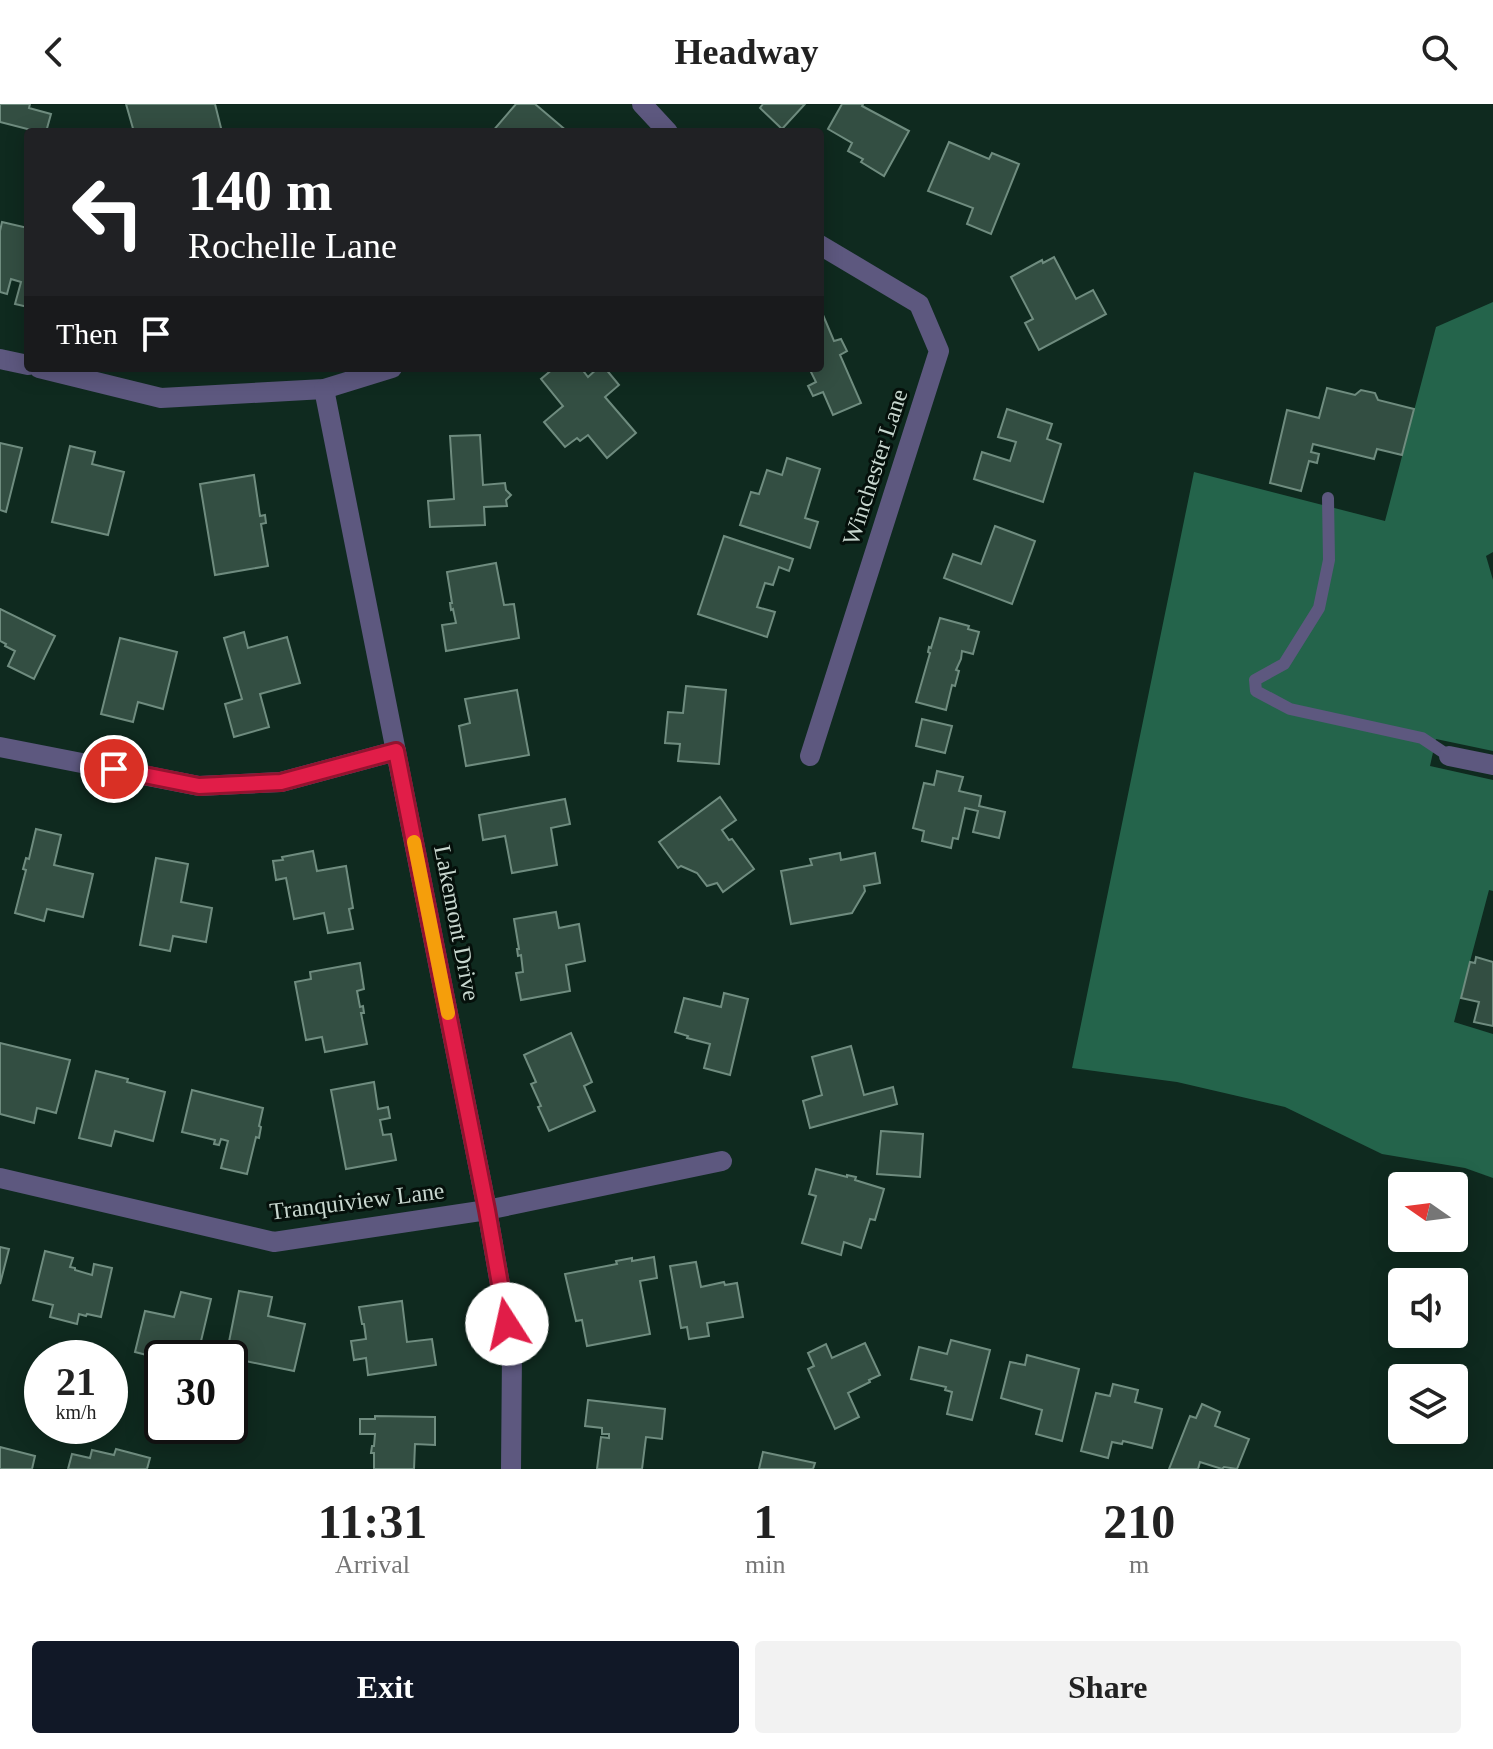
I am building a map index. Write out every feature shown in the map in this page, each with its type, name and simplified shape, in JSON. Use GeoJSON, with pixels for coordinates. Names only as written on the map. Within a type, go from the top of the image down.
{"type":"FeatureCollection","features":[{"type":"Feature","properties":{"kind":"street"},"geometry":{"type":"LineString","coordinates":[[642,104],[664,128]]}},
{"type":"Feature","properties":{"kind":"street","name":"Winchester Lane"},"geometry":{"type":"LineString","coordinates":[[810,756],[939,351],[919,304],[824,247]]}},
{"type":"Feature","properties":{"kind":"street"},"geometry":{"type":"LineString","coordinates":[[0,359],[24,364]]}},
{"type":"Feature","properties":{"kind":"street"},"geometry":{"type":"LineString","coordinates":[[55,372],[161,398],[324,389],[379,372]]}},
{"type":"Feature","properties":{"kind":"street","name":"Lakemont Drive"},"geometry":{"type":"LineString","coordinates":[[324,389],[487,1210],[512,1353],[511,1469]]}},
{"type":"Feature","properties":{"kind":"street"},"geometry":{"type":"LineString","coordinates":[[0,747],[199,786],[281,782],[396,751]]}},
{"type":"Feature","properties":{"kind":"street"},"geometry":{"type":"LineString","coordinates":[[1449,756],[1493,765]]}},
{"type":"Feature","properties":{"kind":"street","name":"Tranquiview Lane"},"geometry":{"type":"LineString","coordinates":[[0,1178],[274,1242],[487,1210],[722,1161]]}},
{"type":"Feature","properties":{"kind":"lane"},"geometry":{"type":"LineString","coordinates":[[1328,498],[1329,560],[1319,608],[1284,664],[1255,680],[1256,691],[1290,709],[1422,738],[1449,756]]}},
{"type":"Feature","properties":{"kind":"green space"},"geometry":{"type":"Polygon","coordinates":[[[1493,302],[1493,552],[1486,556],[1493,580],[1493,751],[1436,739],[1430,766],[1493,780],[1493,891],[1489,890],[1454,1022],[1493,1034],[1493,1178],[1465,1168],[1382,1154],[1285,1107],[1177,1082],[1072,1068],[1194,472],[1385,521],[1436,327],[1493,302]]]}},
{"type":"Feature","properties":{"kind":"building"},"geometry":{"type":"Polygon","coordinates":[[[0,104],[30,104],[29,108],[51,114],[47,128],[24,128],[0,122],[0,104]]]}},
{"type":"Feature","properties":{"kind":"building"},"geometry":{"type":"Polygon","coordinates":[[[126,104],[215,104],[221,128],[133,128],[126,104]]]}},
{"type":"Feature","properties":{"kind":"building"},"geometry":{"type":"Polygon","coordinates":[[[516,104],[535,104],[563,128],[495,128],[516,104]]]}},
{"type":"Feature","properties":{"kind":"building"},"geometry":{"type":"Polygon","coordinates":[[[763,104],[805,104],[783,128],[760,108],[763,104]]]}},
{"type":"Feature","properties":{"kind":"building"},"geometry":{"type":"Polygon","coordinates":[[[842,104],[863,104],[909,131],[884,176],[848,151],[852,143],[828,129],[842,104]]]}},
{"type":"Feature","properties":{"kind":"building"},"geometry":{"type":"Polygon","coordinates":[[[949,142],[989,159],[992,153],[1019,164],[991,234],[967,224],[973,208],[928,191],[949,142]]]}},
{"type":"Feature","properties":{"kind":"building"},"geometry":{"type":"Polygon","coordinates":[[[2,222],[24,227],[24,306],[15,304],[21,282],[11,279],[7,294],[0,292],[2,222]]]}},
{"type":"Feature","properties":{"kind":"building"},"geometry":{"type":"Polygon","coordinates":[[[1054,257],[1076,299],[1093,290],[1106,314],[1039,350],[1025,323],[1033,319],[1011,277],[1054,257]]]}},
{"type":"Feature","properties":{"kind":"building"},"geometry":{"type":"Polygon","coordinates":[[[824,317],[834,341],[841,339],[847,351],[840,355],[861,403],[833,415],[823,392],[813,396],[808,386],[816,382],[811,372],[824,372],[824,317]]]}},
{"type":"Feature","properties":{"kind":"building"},"geometry":{"type":"Polygon","coordinates":[[[549,372],[584,372],[588,377],[594,372],[608,372],[619,385],[605,397],[636,433],[607,458],[588,435],[580,441],[577,438],[565,447],[544,422],[563,406],[541,379],[549,372]]]}},
{"type":"Feature","properties":{"kind":"building"},"geometry":{"type":"Polygon","coordinates":[[[1327,388],[1355,395],[1361,390],[1375,393],[1378,400],[1414,409],[1402,455],[1377,449],[1374,459],[1313,444],[1311,452],[1319,454],[1317,463],[1309,461],[1301,491],[1270,483],[1287,410],[1319,418],[1327,388]]]}},
{"type":"Feature","properties":{"kind":"building"},"geometry":{"type":"Polygon","coordinates":[[[1007,409],[1052,424],[1047,439],[1061,444],[1043,502],[974,479],[982,452],[1010,461],[1016,442],[998,437],[1007,409]]]}},
{"type":"Feature","properties":{"kind":"building"},"geometry":{"type":"Polygon","coordinates":[[[480,435],[483,485],[505,483],[511,495],[506,500],[507,506],[484,507],[485,525],[430,527],[428,501],[454,499],[450,436],[480,435]]]}},
{"type":"Feature","properties":{"kind":"building"},"geometry":{"type":"Polygon","coordinates":[[[0,443],[22,448],[6,512],[0,510],[0,443]]]}},
{"type":"Feature","properties":{"kind":"building"},"geometry":{"type":"Polygon","coordinates":[[[70,446],[95,452],[92,464],[124,472],[108,535],[52,522],[70,446]]]}},
{"type":"Feature","properties":{"kind":"building"},"geometry":{"type":"Polygon","coordinates":[[[787,458],[820,469],[805,518],[818,522],[810,548],[740,525],[751,492],[759,494],[767,470],[782,475],[787,458]]]}},
{"type":"Feature","properties":{"kind":"building"},"geometry":{"type":"Polygon","coordinates":[[[254,475],[260,516],[265,515],[266,523],[261,524],[268,566],[215,575],[200,484],[254,475]]]}},
{"type":"Feature","properties":{"kind":"building"},"geometry":{"type":"Polygon","coordinates":[[[995,526],[1035,541],[1012,604],[944,578],[953,554],[981,564],[995,526]]]}},
{"type":"Feature","properties":{"kind":"building"},"geometry":{"type":"Polygon","coordinates":[[[724,536],[793,559],[789,571],[779,567],[773,585],[765,583],[757,607],[775,612],[767,637],[698,614],[724,536]]]}},
{"type":"Feature","properties":{"kind":"building"},"geometry":{"type":"Polygon","coordinates":[[[496,563],[504,605],[514,604],[519,638],[446,651],[442,625],[456,623],[451,610],[447,572],[496,563]]]}},
{"type":"Feature","properties":{"kind":"building"},"geometry":{"type":"Polygon","coordinates":[[[0,609],[55,636],[34,679],[8,666],[15,651],[0,641],[0,609]]]}},
{"type":"Feature","properties":{"kind":"building"},"geometry":{"type":"Polygon","coordinates":[[[940,618],[979,632],[973,654],[962,651],[955,686],[952,685],[946,710],[916,702],[929,647],[940,618]]]}},
{"type":"Feature","properties":{"kind":"building"},"geometry":{"type":"Polygon","coordinates":[[[244,632],[248,648],[287,637],[300,683],[260,694],[269,727],[234,737],[225,704],[242,699],[224,638],[244,632]]]}},
{"type":"Feature","properties":{"kind":"building"},"geometry":{"type":"Polygon","coordinates":[[[120,638],[177,652],[163,709],[138,702],[133,722],[101,714],[120,638]]]}},
{"type":"Feature","properties":{"kind":"building"},"geometry":{"type":"Polygon","coordinates":[[[686,686],[726,690],[719,764],[678,761],[680,744],[665,743],[668,712],[683,713],[686,686]]]}},
{"type":"Feature","properties":{"kind":"building"},"geometry":{"type":"Polygon","coordinates":[[[517,690],[529,755],[466,766],[459,726],[470,723],[465,699],[517,690]]]}},
{"type":"Feature","properties":{"kind":"building"},"geometry":{"type":"Polygon","coordinates":[[[922,719],[952,726],[945,753],[916,746],[922,719]]]}},
{"type":"Feature","properties":{"kind":"building"},"geometry":{"type":"Polygon","coordinates":[[[937,771],[963,777],[959,791],[981,796],[979,806],[1005,812],[999,838],[973,832],[978,811],[965,808],[958,839],[953,838],[951,848],[922,841],[924,831],[913,828],[924,783],[934,785],[937,771]]]}},
{"type":"Feature","properties":{"kind":"building"},"geometry":{"type":"Polygon","coordinates":[[[720,797],[736,820],[722,830],[754,869],[723,892],[717,883],[707,886],[697,873],[681,866],[678,868],[659,842],[720,797]]]}},
{"type":"Feature","properties":{"kind":"building"},"geometry":{"type":"Polygon","coordinates":[[[565,799],[570,824],[551,828],[557,865],[512,873],[505,836],[483,840],[479,815],[565,799]]]}},
{"type":"Feature","properties":{"kind":"building"},"geometry":{"type":"Polygon","coordinates":[[[36,829],[61,835],[54,865],[93,874],[83,917],[47,909],[44,921],[15,913],[26,870],[23,869],[26,858],[29,859],[36,829]]]}},
{"type":"Feature","properties":{"kind":"building"},"geometry":{"type":"Polygon","coordinates":[[[313,851],[317,871],[346,866],[353,929],[328,933],[324,913],[294,919],[286,878],[276,880],[273,861],[313,851]]]}},
{"type":"Feature","properties":{"kind":"building"},"geometry":{"type":"Polygon","coordinates":[[[840,853],[841,860],[875,853],[880,883],[864,886],[865,891],[852,913],[791,924],[781,871],[812,865],[810,859],[840,853]]]}},
{"type":"Feature","properties":{"kind":"building"},"geometry":{"type":"Polygon","coordinates":[[[156,858],[188,864],[181,902],[212,908],[206,942],[173,936],[170,951],[140,945],[156,858]]]}},
{"type":"Feature","properties":{"kind":"building"},"geometry":{"type":"Polygon","coordinates":[[[556,912],[559,928],[579,924],[585,961],[566,965],[570,991],[521,1000],[516,973],[523,972],[514,919],[556,912]]]}},
{"type":"Feature","properties":{"kind":"building"},"geometry":{"type":"Polygon","coordinates":[[[1476,957],[1493,962],[1493,1026],[1474,1022],[1479,1002],[1461,998],[1470,962],[1475,963],[1476,957]]]}},
{"type":"Feature","properties":{"kind":"building"},"geometry":{"type":"Polygon","coordinates":[[[360,963],[364,989],[357,991],[360,1007],[363,1006],[364,1013],[361,1013],[367,1044],[325,1052],[322,1037],[306,1040],[295,982],[311,979],[310,972],[360,963]]]}},
{"type":"Feature","properties":{"kind":"building"},"geometry":{"type":"Polygon","coordinates":[[[724,993],[748,999],[730,1075],[704,1068],[710,1044],[675,1032],[684,998],[721,1007],[724,993]]]}},
{"type":"Feature","properties":{"kind":"building"},"geometry":{"type":"Polygon","coordinates":[[[571,1033],[592,1082],[584,1086],[595,1111],[549,1131],[531,1084],[536,1082],[524,1055],[571,1033]]]}},
{"type":"Feature","properties":{"kind":"building"},"geometry":{"type":"Polygon","coordinates":[[[0,1043],[70,1060],[56,1113],[37,1108],[34,1123],[0,1114],[0,1043]]]}},
{"type":"Feature","properties":{"kind":"building"},"geometry":{"type":"Polygon","coordinates":[[[851,1046],[864,1095],[893,1087],[897,1104],[810,1128],[803,1101],[822,1095],[812,1057],[851,1046]]]}},
{"type":"Feature","properties":{"kind":"building"},"geometry":{"type":"Polygon","coordinates":[[[96,1071],[165,1092],[153,1141],[115,1131],[111,1146],[79,1138],[96,1071]]]}},
{"type":"Feature","properties":{"kind":"building"},"geometry":{"type":"Polygon","coordinates":[[[374,1082],[378,1109],[388,1107],[390,1118],[380,1120],[383,1135],[391,1134],[396,1160],[346,1169],[331,1090],[374,1082]]]}},
{"type":"Feature","properties":{"kind":"building"},"geometry":{"type":"Polygon","coordinates":[[[192,1090],[263,1108],[259,1138],[256,1137],[247,1174],[221,1168],[228,1141],[221,1139],[219,1145],[214,1144],[215,1140],[182,1132],[192,1090]]]}},
{"type":"Feature","properties":{"kind":"building"},"geometry":{"type":"Polygon","coordinates":[[[881,1131],[923,1134],[920,1177],[877,1174],[881,1131]]]}},
{"type":"Feature","properties":{"kind":"building"},"geometry":{"type":"Polygon","coordinates":[[[816,1169],[856,1177],[855,1180],[884,1189],[875,1220],[870,1219],[861,1248],[844,1242],[841,1255],[802,1243],[816,1196],[809,1194],[816,1169]]]}},
{"type":"Feature","properties":{"kind":"building"},"geometry":{"type":"Polygon","coordinates":[[[0,1247],[9,1249],[0,1284],[0,1247]]]}},
{"type":"Feature","properties":{"kind":"building"},"geometry":{"type":"Polygon","coordinates":[[[45,1251],[73,1258],[70,1267],[92,1275],[94,1264],[112,1268],[101,1317],[79,1314],[77,1324],[50,1317],[53,1305],[33,1300],[45,1251]]]}},
{"type":"Feature","properties":{"kind":"building"},"geometry":{"type":"Polygon","coordinates":[[[654,1257],[657,1278],[640,1281],[650,1334],[587,1346],[582,1320],[576,1321],[565,1274],[617,1264],[616,1261],[654,1257]]]}},
{"type":"Feature","properties":{"kind":"building"},"geometry":{"type":"Polygon","coordinates":[[[696,1262],[701,1287],[724,1282],[725,1285],[737,1283],[743,1317],[707,1323],[709,1336],[689,1339],[687,1327],[681,1328],[670,1266],[696,1262]]]}},
{"type":"Feature","properties":{"kind":"building"},"geometry":{"type":"Polygon","coordinates":[[[239,1291],[272,1297],[268,1316],[305,1324],[294,1371],[248,1362],[248,1340],[229,1340],[239,1291]]]}},
{"type":"Feature","properties":{"kind":"building"},"geometry":{"type":"Polygon","coordinates":[[[181,1292],[211,1299],[201,1340],[144,1340],[144,1354],[135,1352],[145,1311],[174,1317],[181,1292]]]}},
{"type":"Feature","properties":{"kind":"building"},"geometry":{"type":"Polygon","coordinates":[[[402,1301],[407,1342],[432,1339],[436,1365],[368,1375],[366,1358],[354,1360],[351,1341],[366,1339],[359,1307],[402,1301]]]}},
{"type":"Feature","properties":{"kind":"building"},"geometry":{"type":"Polygon","coordinates":[[[951,1340],[990,1350],[972,1420],[947,1414],[952,1392],[945,1390],[946,1387],[911,1379],[919,1347],[947,1354],[951,1340]]]}},
{"type":"Feature","properties":{"kind":"building"},"geometry":{"type":"Polygon","coordinates":[[[865,1343],[880,1375],[848,1393],[859,1417],[835,1429],[808,1369],[814,1366],[808,1353],[826,1344],[832,1358],[865,1343]]]}},
{"type":"Feature","properties":{"kind":"building"},"geometry":{"type":"Polygon","coordinates":[[[1027,1355],[1079,1369],[1062,1441],[1036,1434],[1042,1410],[1001,1398],[1010,1362],[1025,1365],[1027,1355]]]}},
{"type":"Feature","properties":{"kind":"building"},"geometry":{"type":"Polygon","coordinates":[[[1113,1384],[1138,1390],[1135,1402],[1162,1409],[1152,1448],[1123,1441],[1122,1444],[1112,1442],[1108,1458],[1081,1451],[1096,1393],[1110,1396],[1113,1384]]]}},
{"type":"Feature","properties":{"kind":"building"},"geometry":{"type":"Polygon","coordinates":[[[588,1400],[665,1409],[662,1439],[646,1437],[642,1469],[597,1469],[601,1437],[609,1438],[609,1434],[602,1434],[602,1428],[585,1426],[588,1400]]]}},
{"type":"Feature","properties":{"kind":"building"},"geometry":{"type":"Polygon","coordinates":[[[1202,1404],[1220,1412],[1215,1426],[1249,1439],[1237,1469],[1222,1469],[1200,1462],[1198,1469],[1169,1469],[1190,1416],[1196,1418],[1202,1404]]]}},
{"type":"Feature","properties":{"kind":"building"},"geometry":{"type":"Polygon","coordinates":[[[375,1416],[435,1417],[435,1445],[415,1444],[414,1469],[374,1469],[374,1453],[371,1453],[375,1434],[360,1434],[360,1419],[375,1419],[375,1416]]]}},
{"type":"Feature","properties":{"kind":"building"},"geometry":{"type":"Polygon","coordinates":[[[0,1447],[35,1456],[32,1469],[0,1469],[0,1447]]]}},
{"type":"Feature","properties":{"kind":"building"},"geometry":{"type":"Polygon","coordinates":[[[116,1449],[150,1458],[147,1469],[68,1469],[72,1454],[90,1458],[92,1450],[114,1455],[116,1449]]]}},
{"type":"Feature","properties":{"kind":"building"},"geometry":{"type":"Polygon","coordinates":[[[763,1452],[815,1463],[813,1469],[759,1469],[763,1452]]]}},
{"type":"Feature","properties":{"kind":"slow traffic"},"geometry":{"type":"LineString","coordinates":[[414,842],[448,1013]]}},
{"type":"Feature","properties":{"kind":"route"},"geometry":{"type":"LineString","coordinates":[[114,769],[199,786],[281,782],[396,751],[507,1324]]}}]}
